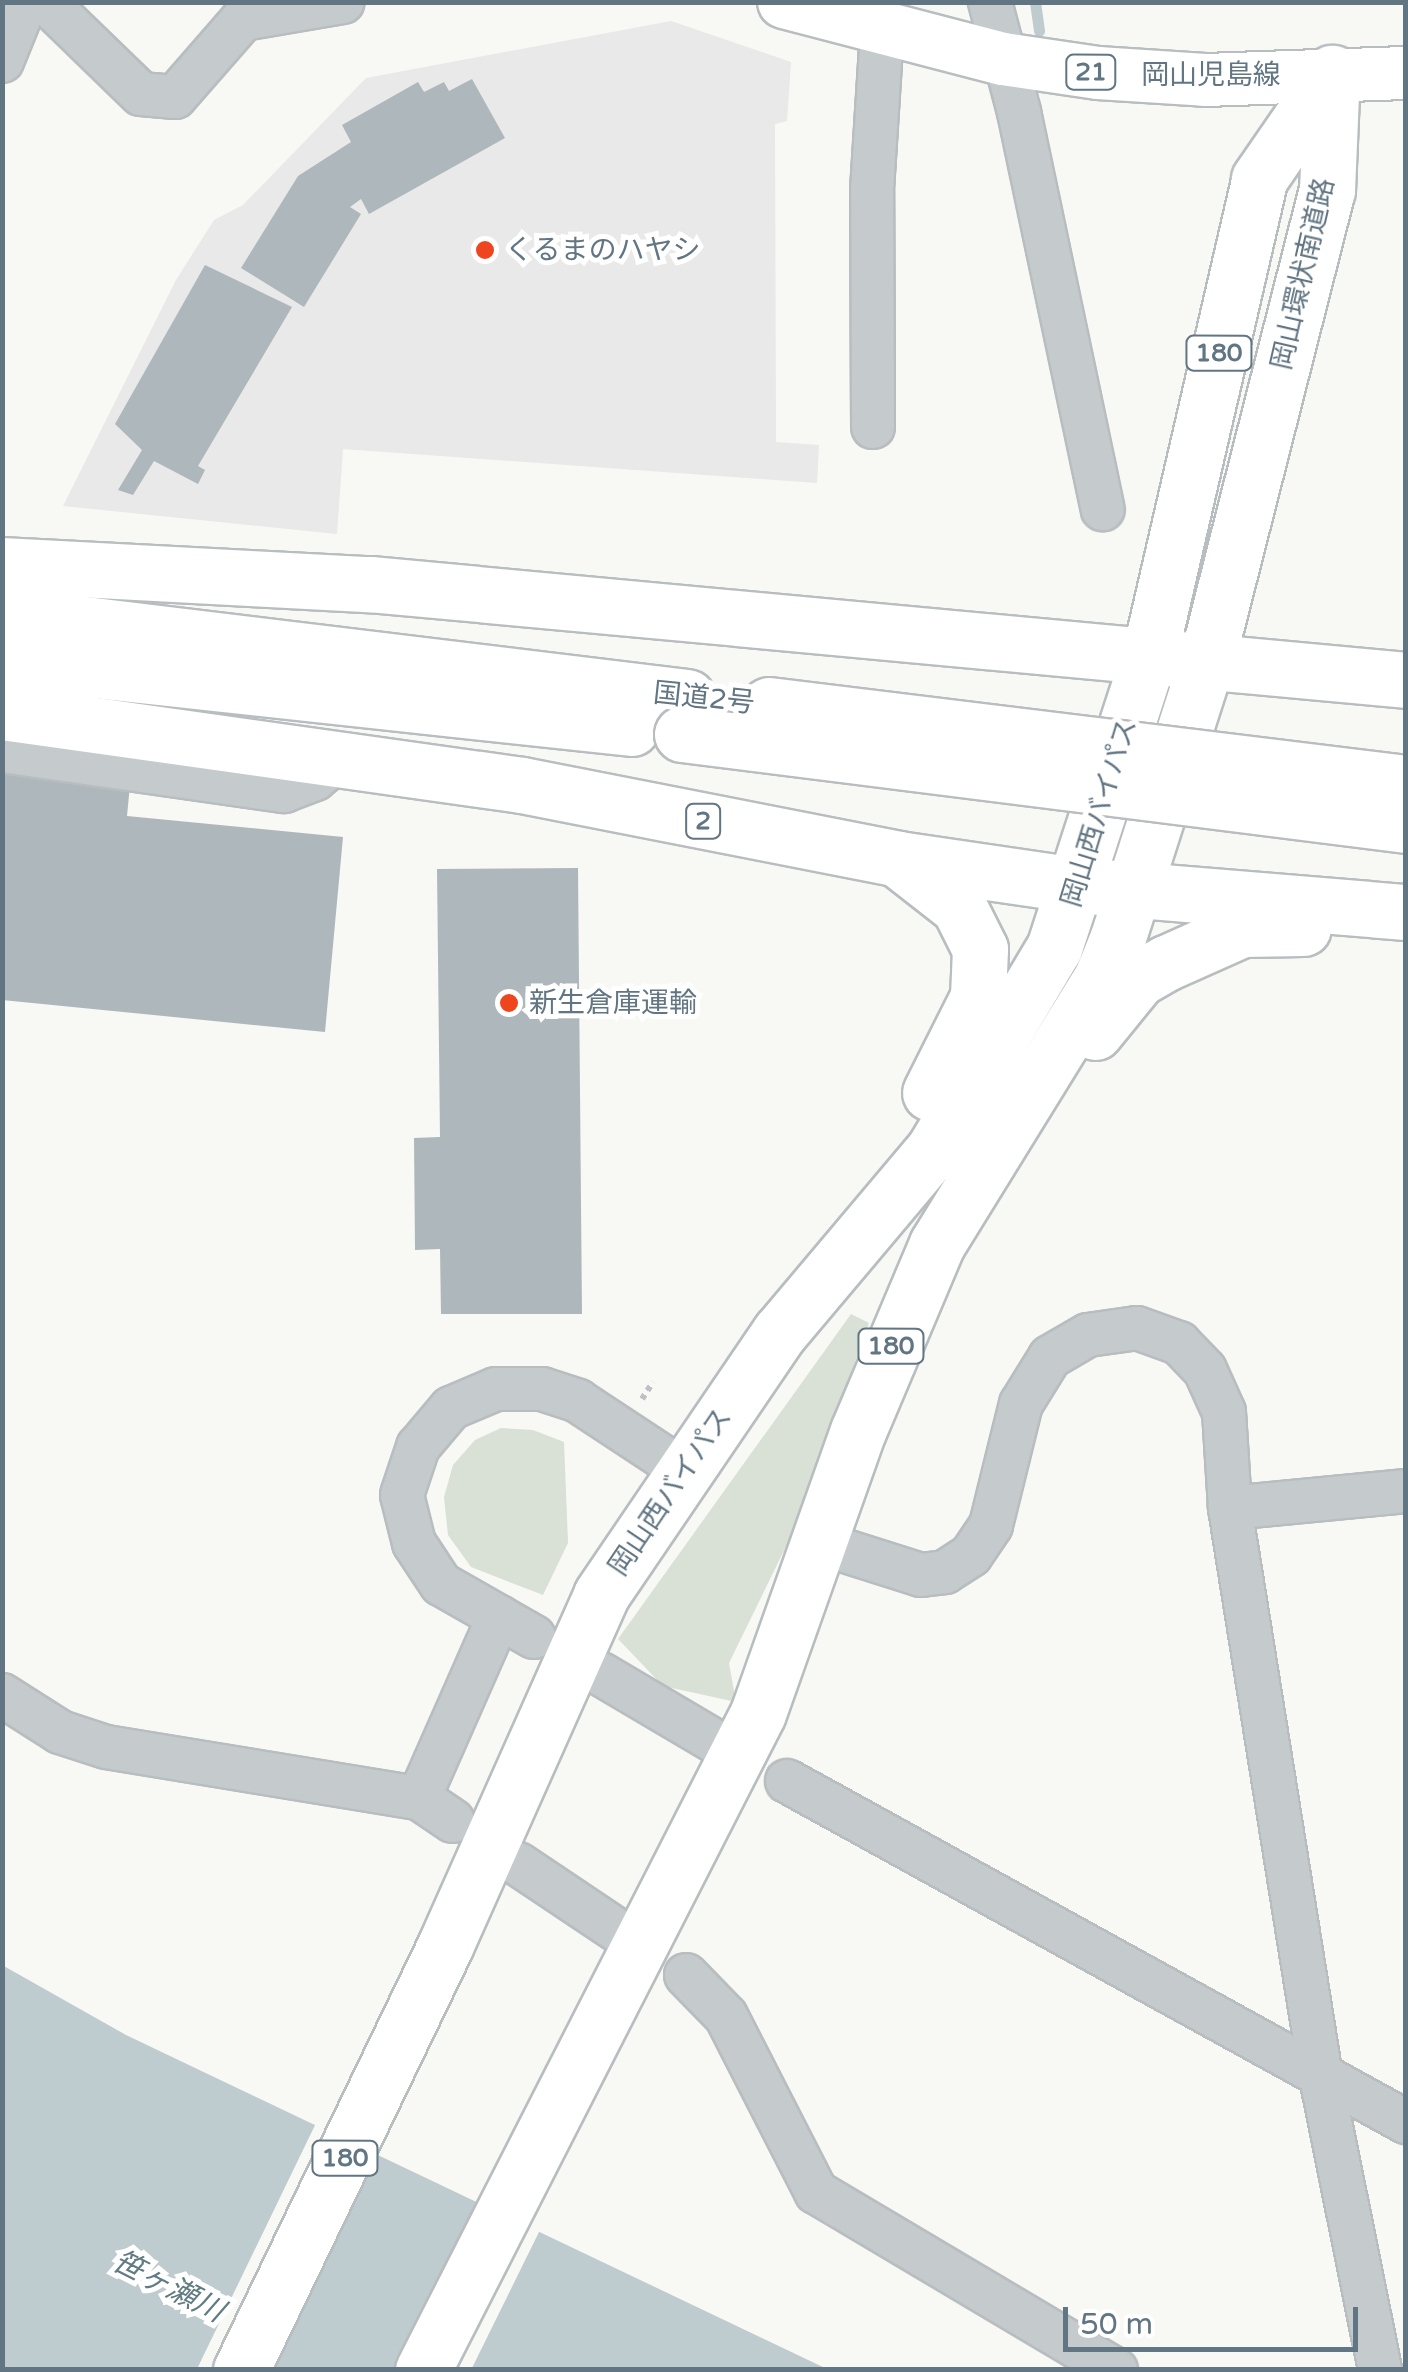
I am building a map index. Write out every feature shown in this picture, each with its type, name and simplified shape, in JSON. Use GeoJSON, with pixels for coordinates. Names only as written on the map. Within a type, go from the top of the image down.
{"type":"FeatureCollection","features":[{"type":"Feature","properties":{"kind":"highway","name":"岡山環状南道路"},"geometry":{"type":"LineString","coordinates":[[1150,653],[1259,178],[1332,74]]}},
{"type":"Feature","properties":{"kind":"highway","name":"岡山環状南道路"},"geometry":{"type":"LineString","coordinates":[[1207,660],[1327,190],[1332,74]]}},
{"type":"Feature","properties":{"kind":"highway"},"geometry":{"type":"LineString","coordinates":[[29,566],[370,584],[1150,653],[1406,680]]}},
{"type":"Feature","properties":{"kind":"highway","name":"2"},"geometry":{"type":"LineString","coordinates":[[11,653],[338,760],[522,785],[898,859],[1077,885],[1138,886],[1406,912]]}},
{"type":"Feature","properties":{"kind":"highway","name":"国道2号"},"geometry":{"type":"LineString","coordinates":[[11,653],[685,715],[1105,741],[1406,783]]}},
{"type":"Feature","properties":{"kind":"highway","name":"岡山西バイパス"},"geometry":{"type":"LineString","coordinates":[[242,2370],[445,1946],[580,1634],[681,1470],[780,1332],[934,1150],[1054,948],[1150,653]]}},
{"type":"Feature","properties":{"kind":"highway","name":"岡山西バイパス"},"geometry":{"type":"LineString","coordinates":[[423,2370],[586,2041],[758,1713],[902,1319],[977,1170],[1102,977],[1138,886],[1207,660]]}},
{"type":"Feature","properties":{"kind":"highway","name":"国道2号"},"geometry":{"type":"LineString","coordinates":[[685,715],[1406,825]]}},
{"type":"Feature","properties":{"kind":"highway"},"geometry":{"type":"LineString","coordinates":[[780,1332],[956,1051],[978,997],[980,949],[960,906],[898,859]]}},
{"type":"Feature","properties":{"kind":"highway"},"geometry":{"type":"LineString","coordinates":[[977,1170],[1032,1128],[1110,1010],[1138,979],[1166,963],[1242,929],[1406,934]]}},
{"type":"Feature","properties":{"kind":"main road","name":"岡山児島線"},"geometry":{"type":"LineString","coordinates":[[784,2],[1003,58],[1205,80],[1406,72]]}},
{"type":"Feature","properties":{"kind":"street"},"geometry":{"type":"LineString","coordinates":[[2,61],[26,2]]}},
{"type":"Feature","properties":{"kind":"street"},"geometry":{"type":"LineString","coordinates":[[46,2],[141,94],[175,97],[243,19],[343,2]]}},
{"type":"Feature","properties":{"kind":"street"},"geometry":{"type":"LineString","coordinates":[[990,2],[1103,509]]}},
{"type":"Feature","properties":{"kind":"street"},"geometry":{"type":"LineString","coordinates":[[873,427],[872,190],[882,29]]}},
{"type":"Feature","properties":{"kind":"street"},"geometry":{"type":"LineString","coordinates":[[2,751],[284,791],[315,779],[338,760]]}},
{"type":"Feature","properties":{"kind":"street"},"geometry":{"type":"LineString","coordinates":[[820,1543],[920,1575],[944,1572],[971,1555],[992,1525],[1022,1404],[1050,1357],[1088,1335],[1137,1328],[1179,1343],[1205,1370],[1224,1412],[1230,1508],[1321,2077],[1380,2370]]}},
{"type":"Feature","properties":{"kind":"street"},"geometry":{"type":"LineString","coordinates":[[2,1696],[60,1732],[106,1747],[436,1810],[516,1627],[442,1584],[414,1543],[402,1495],[418,1447],[451,1408],[496,1389],[542,1388],[578,1401],[681,1470]]}},
{"type":"Feature","properties":{"kind":"street"},"geometry":{"type":"LineString","coordinates":[[1230,1508],[1406,1491]]}},
{"type":"Feature","properties":{"kind":"street"},"geometry":{"type":"LineString","coordinates":[[601,1674],[716,1742]]}},
{"type":"Feature","properties":{"kind":"street"},"geometry":{"type":"LineString","coordinates":[[786,1781],[1406,2122]]}},
{"type":"Feature","properties":{"kind":"street"},"geometry":{"type":"LineString","coordinates":[[518,1864],[621,1932]]}},
{"type":"Feature","properties":{"kind":"street"},"geometry":{"type":"LineString","coordinates":[[686,1975],[726,2016],[816,2192],[1116,2370]]}},
{"type":"Feature","properties":{"kind":"shaded area","name":"くるまのハヤシ"},"geometry":{"type":"Polygon","coordinates":[[[671,21],[791,62],[787,121],[775,124],[776,442],[819,445],[817,483],[343,449],[337,534],[63,506],[176,280],[214,220],[243,205],[366,78],[671,21]]]}},
{"type":"Feature","properties":{"kind":"shaded area"},"geometry":{"type":"Polygon","coordinates":[[[851,1314],[869,1323],[795,1528],[729,1663],[736,1702],[663,1686],[618,1639],[851,1314]]]}},
{"type":"Feature","properties":{"kind":"shaded area"},"geometry":{"type":"Polygon","coordinates":[[[501,1428],[533,1430],[564,1442],[568,1543],[543,1595],[471,1567],[448,1535],[444,1497],[453,1465],[475,1440],[501,1428]]]}},
{"type":"Feature","properties":{"kind":"water","name":"笹ヶ瀬川"},"geometry":{"type":"Polygon","coordinates":[[[2,1965],[126,2035],[827,2369],[3,2369],[2,1965]]]}},
{"type":"Feature","properties":{"kind":"pier"},"geometry":{"type":"Polygon","coordinates":[[[317,2121],[374,2148],[267,2370],[197,2369],[317,2121]]]}},
{"type":"Feature","properties":{"kind":"pier"},"geometry":{"type":"Polygon","coordinates":[[[484,2201],[541,2228],[471,2370],[401,2369],[484,2201]]]}},
{"type":"Feature","properties":{"kind":"building"},"geometry":{"type":"Polygon","coordinates":[[[472,79],[505,138],[369,214],[361,199],[350,207],[361,214],[304,307],[241,268],[298,176],[351,142],[342,125],[418,82],[424,92],[444,82],[449,91],[472,79]]]}},
{"type":"Feature","properties":{"kind":"building"},"geometry":{"type":"Polygon","coordinates":[[[205,265],[292,307],[198,466],[205,470],[198,484],[154,461],[133,495],[118,490],[142,450],[115,424],[205,265]]]}},
{"type":"Feature","properties":{"kind":"building"},"geometry":{"type":"Polygon","coordinates":[[[2,773],[130,785],[127,816],[343,837],[325,1032],[2,1000],[2,773]]]}},
{"type":"Feature","properties":{"kind":"building","name":"新生倉庫運輸"},"geometry":{"type":"Polygon","coordinates":[[[578,868],[582,1314],[441,1314],[440,1249],[415,1250],[414,1138],[440,1137],[437,869],[578,868]]]}},
{"type":"Feature","properties":{"kind":"waterway"},"geometry":{"type":"LineString","coordinates":[[1035,2],[1039,31]]}},
{"type":"Feature","properties":{"kind":"place","name":"くるまのハヤシ"},"geometry":{"type":"Point","coordinates":[485,250]}},
{"type":"Feature","properties":{"kind":"place","name":"新生倉庫運輸"},"geometry":{"type":"Point","coordinates":[509,1003]}}]}
